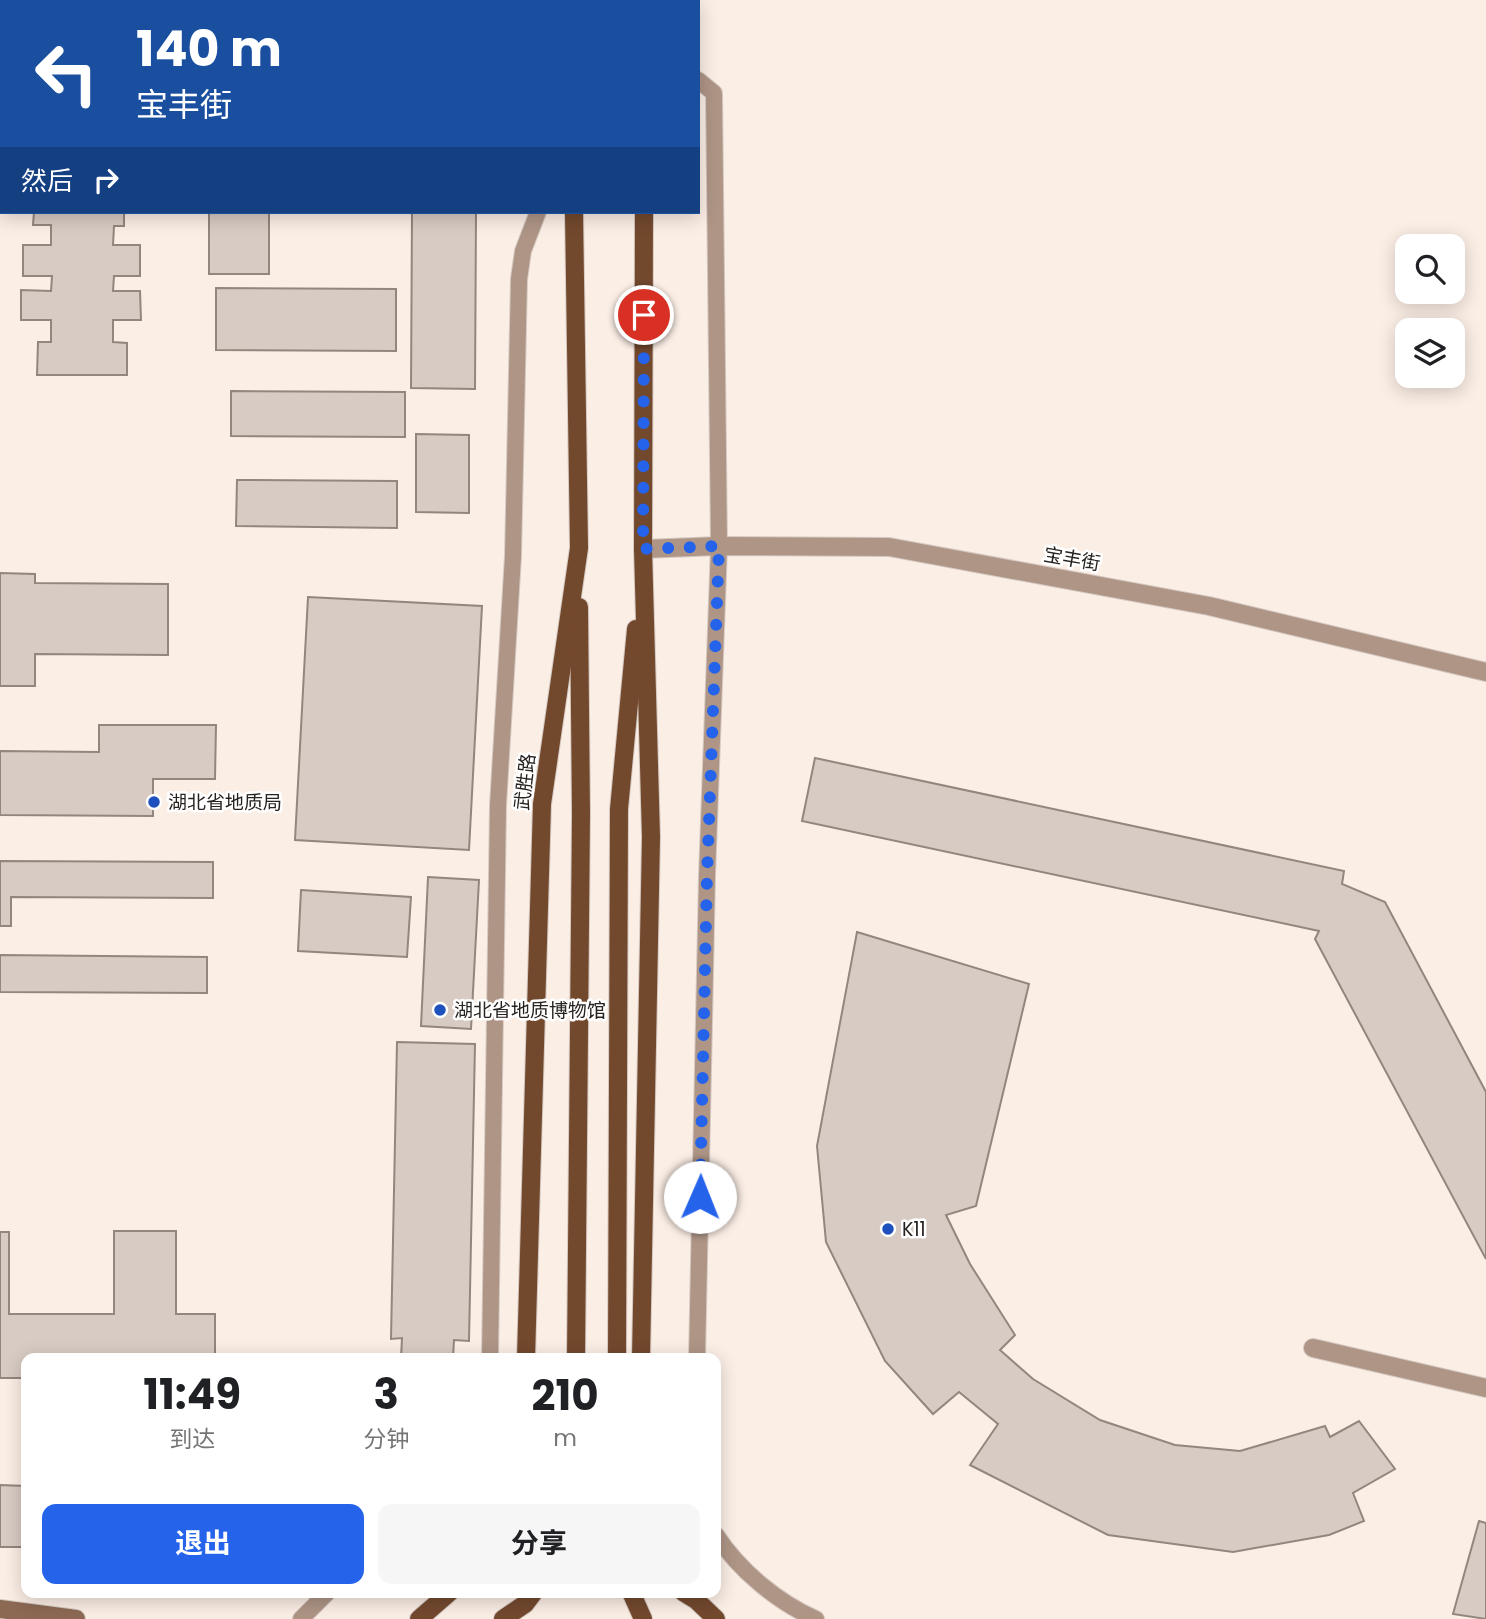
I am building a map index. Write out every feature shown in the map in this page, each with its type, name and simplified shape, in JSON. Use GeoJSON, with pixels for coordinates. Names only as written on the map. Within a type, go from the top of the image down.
{"type":"FeatureCollection","features":[{"type":"Feature","properties":{"kind":"main road","name":"武胜路"},"geometry":{"type":"LineString","coordinates":[[526,1353],[542,804],[579,548],[574,214]]}},
{"type":"Feature","properties":{"kind":"main road"},"geometry":{"type":"LineString","coordinates":[[641,1353],[651,837],[643,549],[644,214]]}},
{"type":"Feature","properties":{"kind":"main road"},"geometry":{"type":"LineString","coordinates":[[576,1353],[581,814],[579,548]]}},
{"type":"Feature","properties":{"kind":"main road"},"geometry":{"type":"LineString","coordinates":[[617,1353],[619,809],[643,549]]}},
{"type":"Feature","properties":{"kind":"main road"},"geometry":{"type":"LineString","coordinates":[[419,1618],[443,1598]]}},
{"type":"Feature","properties":{"kind":"main road"},"geometry":{"type":"LineString","coordinates":[[503,1619],[530,1598]]}},
{"type":"Feature","properties":{"kind":"main road"},"geometry":{"type":"LineString","coordinates":[[634,1598],[643,1619]]}},
{"type":"Feature","properties":{"kind":"main road"},"geometry":{"type":"LineString","coordinates":[[692,1598],[716,1619]]}},
{"type":"Feature","properties":{"kind":"main road"},"geometry":{"type":"LineString","coordinates":[[0,1609],[76,1619]]}},
{"type":"Feature","properties":{"kind":"street","name":"宝丰街"},"geometry":{"type":"LineString","coordinates":[[643,549],[719,546],[889,547],[1209,606],[1486,672]]}},
{"type":"Feature","properties":{"kind":"street"},"geometry":{"type":"LineString","coordinates":[[1313,1348],[1486,1388]]}},
{"type":"Feature","properties":{"kind":"lane"},"geometry":{"type":"LineString","coordinates":[[697,1353],[707,876],[719,546],[714,93],[700,82]]}},
{"type":"Feature","properties":{"kind":"lane"},"geometry":{"type":"LineString","coordinates":[[491,1353],[498,805],[513,555],[519,279],[523,251],[537,214]]}},
{"type":"Feature","properties":{"kind":"lane"},"geometry":{"type":"LineString","coordinates":[[721,1542],[758,1582],[801,1613],[816,1619]]}},
{"type":"Feature","properties":{"kind":"lane"},"geometry":{"type":"LineString","coordinates":[[301,1619],[322,1598]]}},
{"type":"Feature","properties":{"kind":"building"},"geometry":{"type":"Polygon","coordinates":[[[34,214],[124,214],[124,226],[114,226],[113,245],[140,245],[140,276],[114,276],[113,291],[140,291],[141,320],[113,320],[113,342],[127,343],[127,375],[37,375],[38,342],[51,342],[51,320],[21,320],[21,290],[51,291],[52,276],[23,276],[23,245],[51,245],[51,225],[33,225],[34,214]]]}},
{"type":"Feature","properties":{"kind":"building"},"geometry":{"type":"Polygon","coordinates":[[[209,214],[269,214],[269,274],[209,274],[209,214]]]}},
{"type":"Feature","properties":{"kind":"building"},"geometry":{"type":"Polygon","coordinates":[[[412,214],[476,214],[475,389],[411,388],[412,214]]]}},
{"type":"Feature","properties":{"kind":"building"},"geometry":{"type":"Polygon","coordinates":[[[216,288],[396,289],[396,351],[216,350],[216,288]]]}},
{"type":"Feature","properties":{"kind":"building"},"geometry":{"type":"Polygon","coordinates":[[[231,391],[405,392],[405,437],[231,436],[231,391]]]}},
{"type":"Feature","properties":{"kind":"building"},"geometry":{"type":"Polygon","coordinates":[[[416,434],[469,435],[469,513],[416,512],[416,434]]]}},
{"type":"Feature","properties":{"kind":"building"},"geometry":{"type":"Polygon","coordinates":[[[237,480],[397,481],[397,528],[236,526],[237,480]]]}},
{"type":"Feature","properties":{"kind":"building"},"geometry":{"type":"Polygon","coordinates":[[[0,573],[35,574],[35,583],[168,584],[168,655],[35,654],[35,686],[0,686],[0,573]]]}},
{"type":"Feature","properties":{"kind":"building"},"geometry":{"type":"Polygon","coordinates":[[[308,597],[482,606],[469,850],[295,840],[308,597]]]}},
{"type":"Feature","properties":{"kind":"building"},"geometry":{"type":"Polygon","coordinates":[[[99,725],[216,725],[215,779],[153,779],[153,816],[0,815],[0,751],[99,752],[99,725]]]}},
{"type":"Feature","properties":{"kind":"building"},"geometry":{"type":"Polygon","coordinates":[[[815,758],[1344,871],[1342,884],[1385,902],[1486,1092],[1486,1259],[1315,939],[1319,931],[802,821],[815,758]]]}},
{"type":"Feature","properties":{"kind":"building"},"geometry":{"type":"Polygon","coordinates":[[[0,861],[213,862],[213,898],[11,897],[11,926],[0,926],[0,861]]]}},
{"type":"Feature","properties":{"kind":"building"},"geometry":{"type":"Polygon","coordinates":[[[428,877],[479,880],[471,1029],[421,1026],[428,877]]]}},
{"type":"Feature","properties":{"kind":"building"},"geometry":{"type":"Polygon","coordinates":[[[301,890],[411,897],[407,957],[298,951],[301,890]]]}},
{"type":"Feature","properties":{"kind":"building","name":"K11"},"geometry":{"type":"Polygon","coordinates":[[[857,932],[1029,984],[976,1206],[946,1215],[970,1264],[1015,1335],[1000,1350],[1033,1379],[1100,1420],[1175,1445],[1240,1451],[1325,1426],[1330,1437],[1359,1421],[1395,1469],[1353,1493],[1364,1521],[1329,1535],[1233,1552],[1108,1535],[970,1465],[998,1424],[959,1392],[933,1414],[885,1361],[826,1242],[817,1146],[857,932]]]}},
{"type":"Feature","properties":{"kind":"building"},"geometry":{"type":"Polygon","coordinates":[[[0,955],[207,957],[207,993],[0,992],[0,955]]]}},
{"type":"Feature","properties":{"kind":"building"},"geometry":{"type":"Polygon","coordinates":[[[397,1042],[475,1044],[469,1341],[454,1340],[453,1353],[401,1353],[402,1338],[391,1339],[397,1042]]]}},
{"type":"Feature","properties":{"kind":"building"},"geometry":{"type":"Polygon","coordinates":[[[114,1231],[176,1231],[176,1314],[215,1314],[215,1353],[21,1353],[21,1378],[0,1378],[0,1232],[9,1232],[9,1314],[114,1314],[114,1231]]]}},
{"type":"Feature","properties":{"kind":"building"},"geometry":{"type":"Polygon","coordinates":[[[0,1485],[21,1486],[21,1547],[0,1547],[0,1485]]]}},
{"type":"Feature","properties":{"kind":"building"},"geometry":{"type":"Polygon","coordinates":[[[1479,1521],[1486,1523],[1486,1619],[1453,1614],[1479,1521]]]}},
{"type":"Feature","properties":{"kind":"place","name":"湖北省地质局"},"geometry":{"type":"Point","coordinates":[154,802]}},
{"type":"Feature","properties":{"kind":"place","name":"湖北省地质博物馆"},"geometry":{"type":"Point","coordinates":[440,1010]}},
{"type":"Feature","properties":{"kind":"place","name":"K11"},"geometry":{"type":"Point","coordinates":[888,1229]}},
{"type":"Feature","properties":{"kind":"route"},"geometry":{"type":"LineString","coordinates":[[644,315],[643,549],[719,546],[707,876],[700,1197]]}}]}
